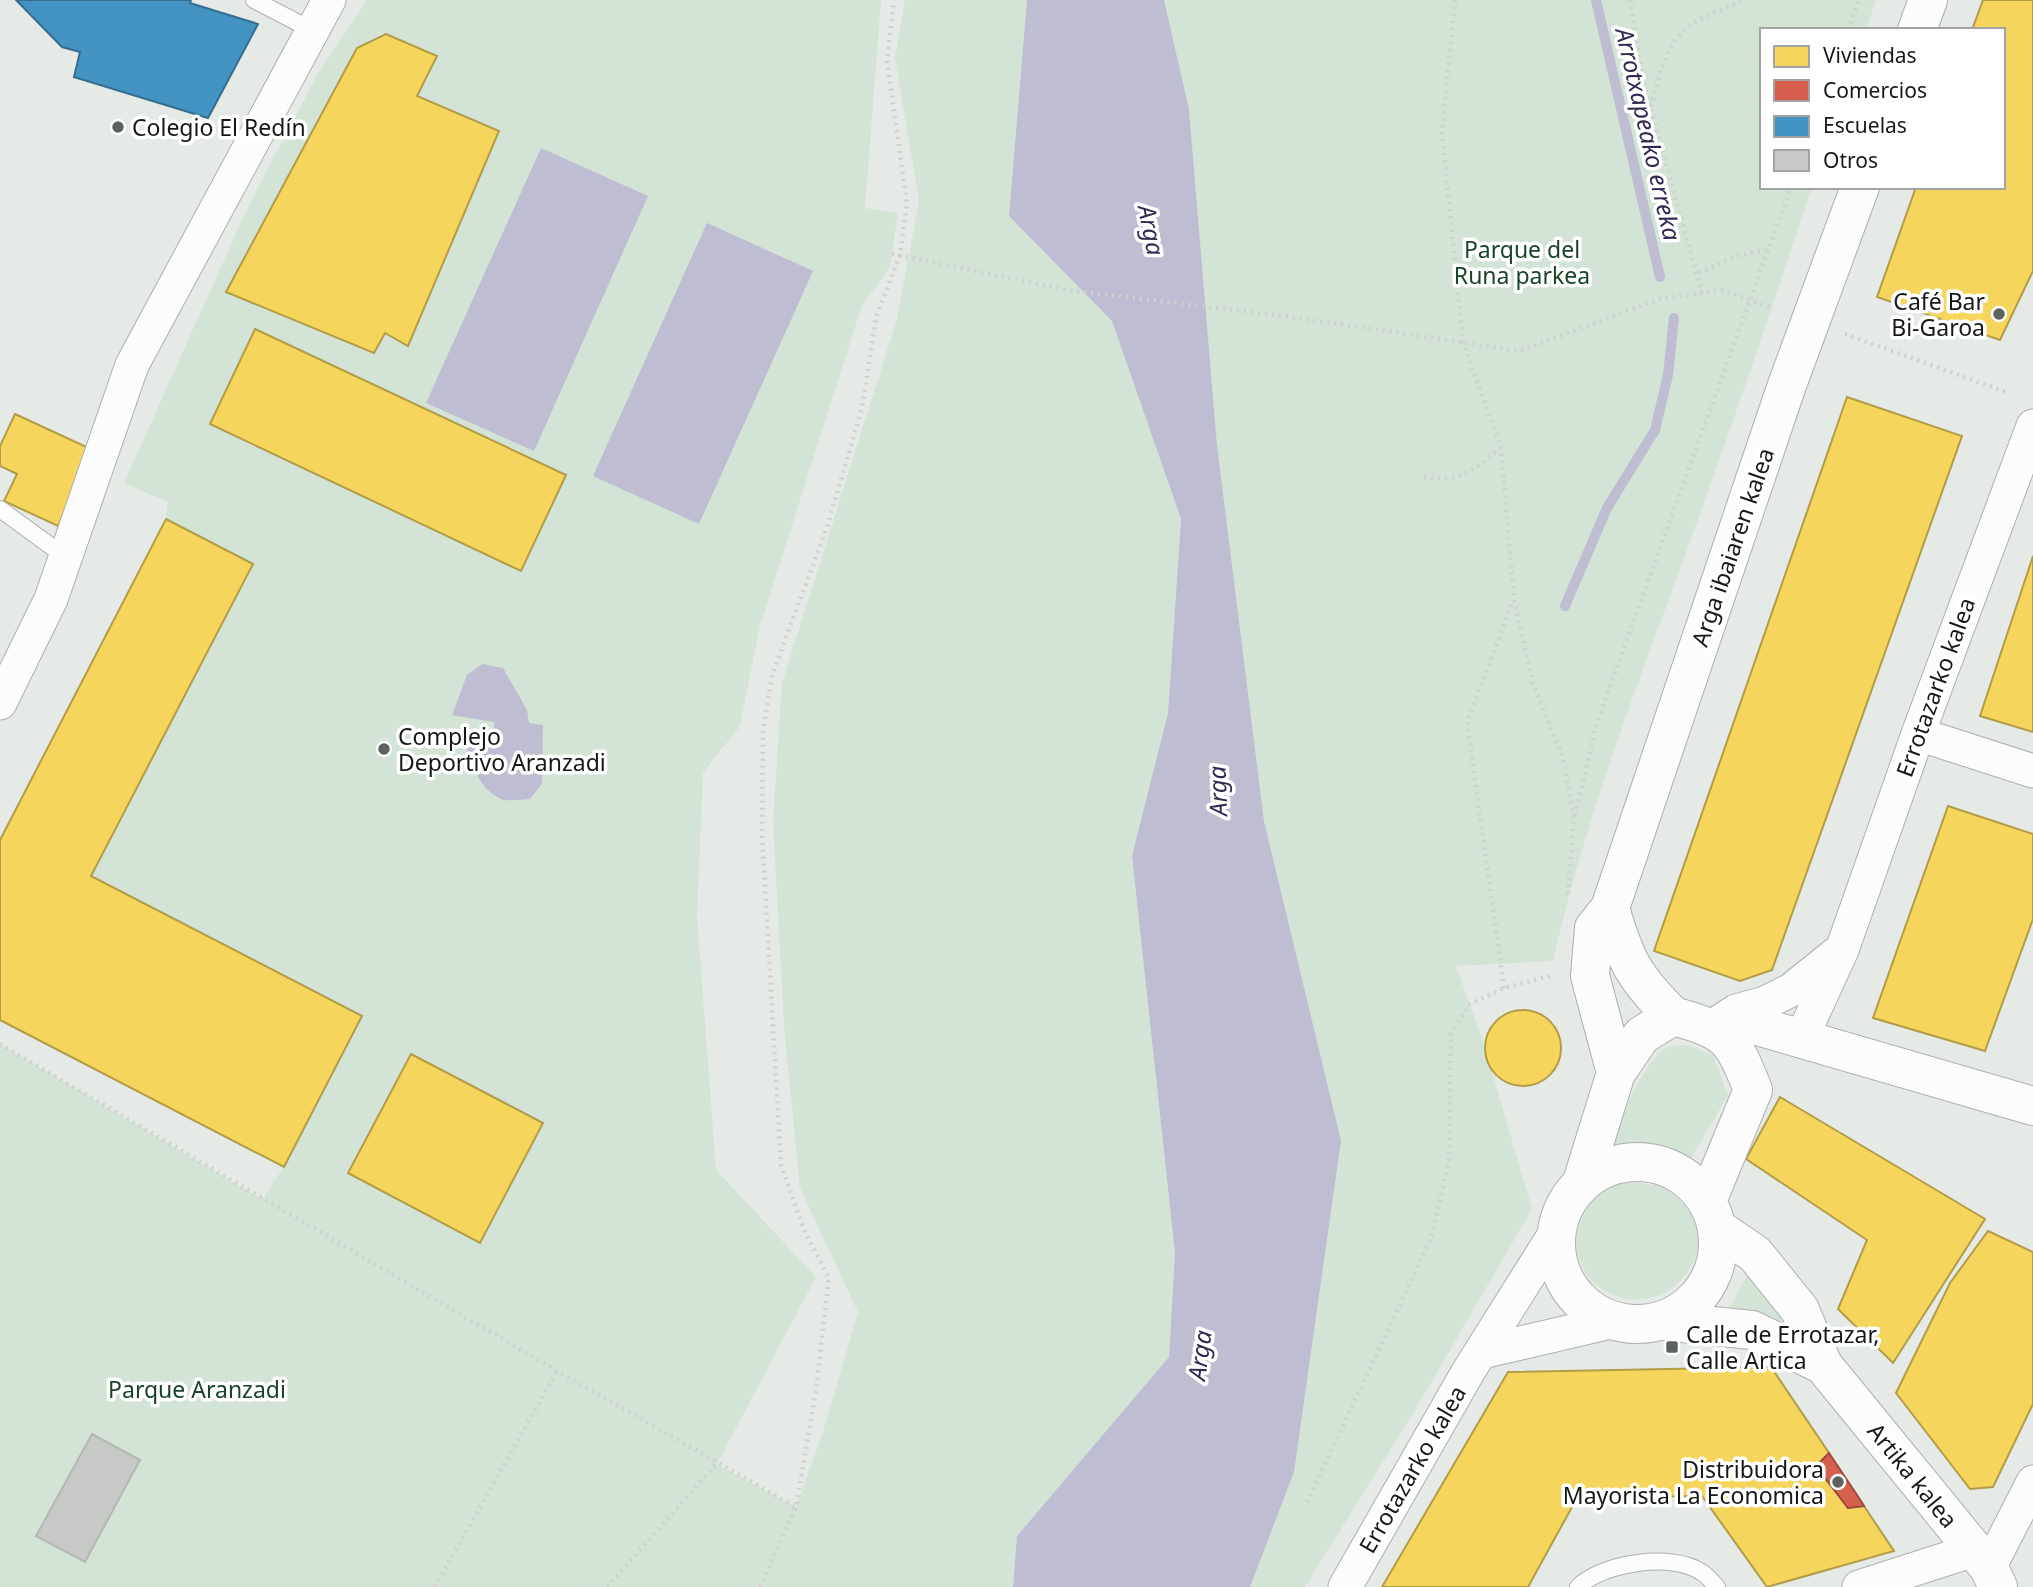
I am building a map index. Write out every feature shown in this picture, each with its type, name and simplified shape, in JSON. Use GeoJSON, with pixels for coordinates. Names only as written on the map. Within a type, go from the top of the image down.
{"type":"FeatureCollection","features":[{"type":"Feature","properties":{"kind":"street"},"geometry":{"type":"LineString","coordinates":[[0,703],[51,599],[132,365],[329,0]]}},
{"type":"Feature","properties":{"kind":"street"},"geometry":{"type":"LineString","coordinates":[[1918,28],[1928,0]]}},
{"type":"Feature","properties":{"kind":"street","name":"Arga ibaiaren kalea"},"geometry":{"type":"LineString","coordinates":[[1616,1073],[1590,976],[1594,902],[1859,189]]}},
{"type":"Feature","properties":{"kind":"street","name":"Errotazarko kalea"},"geometry":{"type":"LineString","coordinates":[[1712,1214],[1753,1090],[1808,1024],[1842,950],[1918,734],[2031,437]]}},
{"type":"Feature","properties":{"kind":"street"},"geometry":{"type":"LineString","coordinates":[[1918,734],[2033,772]]}},
{"type":"Feature","properties":{"kind":"street"},"geometry":{"type":"LineString","coordinates":[[1594,902],[1643,987],[1672,1016],[1712,1027],[1754,1025],[2033,1106]]}},
{"type":"Feature","properties":{"kind":"street"},"geometry":{"type":"LineString","coordinates":[[1712,1027],[1736,1011],[1765,1003],[1791,990],[1842,950]]}},
{"type":"Feature","properties":{"kind":"street"},"geometry":{"type":"LineString","coordinates":[[1582,1182],[1607,1167],[1635,1161],[1663,1166],[1688,1180],[1712,1214],[1718,1257],[1707,1284],[1688,1306],[1663,1321],[1639,1325],[1615,1321],[1588,1309],[1568,1288],[1557,1261],[1556,1232],[1564,1205],[1582,1182],[1616,1073],[1642,1035],[1672,1016]]}},
{"type":"Feature","properties":{"kind":"street"},"geometry":{"type":"LineString","coordinates":[[1712,1027],[1737,1050],[1753,1090]]}},
{"type":"Feature","properties":{"kind":"street","name":"Artika kalea"},"geometry":{"type":"LineString","coordinates":[[1712,1214],[1755,1254],[1800,1310],[1824,1365],[1987,1568]]}},
{"type":"Feature","properties":{"kind":"street","name":"Errotazarko kalea"},"geometry":{"type":"LineString","coordinates":[[1345,1587],[1482,1352],[1556,1232]]}},
{"type":"Feature","properties":{"kind":"street"},"geometry":{"type":"LineString","coordinates":[[1482,1352],[1615,1321]]}},
{"type":"Feature","properties":{"kind":"street","name":"Artika kalea"},"geometry":{"type":"LineString","coordinates":[[1663,1321],[1752,1330],[1824,1365]]}},
{"type":"Feature","properties":{"kind":"street"},"geometry":{"type":"LineString","coordinates":[[1858,1587],[1987,1568],[2033,1482]]}},
{"type":"Feature","properties":{"kind":"lane"},"geometry":{"type":"LineString","coordinates":[[254,0],[312,30]]}},
{"type":"Feature","properties":{"kind":"lane"},"geometry":{"type":"LineString","coordinates":[[0,509],[67,558]]}},
{"type":"Feature","properties":{"kind":"lane"},"geometry":{"type":"LineString","coordinates":[[1578,1587],[1584,1581],[1619,1565],[1657,1562],[1684,1564],[1701,1572],[1717,1587]]}},
{"type":"Feature","properties":{"kind":"path"},"geometry":{"type":"LineString","coordinates":[[760,1587],[796,1507],[816,1390],[829,1278],[805,1232],[781,1165],[762,835],[763,731],[772,675],[827,527],[862,408],[876,317],[900,256],[907,204],[887,61],[894,0]]}},
{"type":"Feature","properties":{"kind":"path"},"geometry":{"type":"LineString","coordinates":[[1630,0],[1643,81],[1703,293]]}},
{"type":"Feature","properties":{"kind":"path"},"geometry":{"type":"LineString","coordinates":[[1651,107],[1666,54],[1678,34],[1702,18],[1744,0]]}},
{"type":"Feature","properties":{"kind":"path"},"geometry":{"type":"LineString","coordinates":[[1849,28],[1859,0]]}},
{"type":"Feature","properties":{"kind":"path"},"geometry":{"type":"LineString","coordinates":[[1454,2],[1441,133],[1463,342],[1501,448],[1514,599],[1533,684],[1563,757],[1574,818]]}},
{"type":"Feature","properties":{"kind":"path"},"geometry":{"type":"LineString","coordinates":[[1594,902],[1569,893],[1574,818],[1597,722],[1790,189]]}},
{"type":"Feature","properties":{"kind":"path"},"geometry":{"type":"LineString","coordinates":[[1699,273],[1736,256],[1768,249]]}},
{"type":"Feature","properties":{"kind":"path"},"geometry":{"type":"LineString","coordinates":[[892,254],[1068,289],[1292,317],[1520,351],[1659,299],[1722,290],[2006,392]]}},
{"type":"Feature","properties":{"kind":"path"},"geometry":{"type":"LineString","coordinates":[[1424,477],[1441,480],[1467,473],[1501,448]]}},
{"type":"Feature","properties":{"kind":"path"},"geometry":{"type":"LineString","coordinates":[[1504,988],[1467,722],[1514,599]]}},
{"type":"Feature","properties":{"kind":"path"},"geometry":{"type":"LineString","coordinates":[[1307,1502],[1431,1238],[1449,1161],[1451,1034],[1470,1004],[1504,988],[1560,974]]}},
{"type":"Feature","properties":{"kind":"path"},"geometry":{"type":"LineString","coordinates":[[0,1044],[716,1464],[796,1507]]}},
{"type":"Feature","properties":{"kind":"path"},"geometry":{"type":"LineString","coordinates":[[435,1587],[557,1371]]}},
{"type":"Feature","properties":{"kind":"path"},"geometry":{"type":"LineString","coordinates":[[607,1587],[716,1464]]}},
{"type":"Feature","properties":{"kind":"green space","name":"Parque Aranzadi"},"geometry":{"type":"Polygon","coordinates":[[[367,0],[881,0],[865,208],[898,213],[890,267],[862,305],[760,626],[740,726],[703,773],[697,916],[716,1170],[816,1277],[717,1464],[796,1507],[822,1435],[858,1312],[800,1188],[784,1025],[773,821],[782,683],[897,319],[919,201],[895,58],[905,0],[1027,0],[1009,216],[1112,321],[1181,519],[1168,713],[1132,856],[1175,1253],[1169,1357],[1017,1536],[1013,1587],[0,1587],[0,1044],[262,1199],[284,1167],[0,1020],[0,840],[166,519],[168,502],[124,483],[247,209],[318,73],[367,0]]]}},
{"type":"Feature","properties":{"kind":"green space","name":"Parque del Runa parkea"},"geometry":{"type":"Polygon","coordinates":[[[1164,0],[1876,0],[1867,28],[1760,28],[1760,189],[1811,189],[1725,443],[1599,797],[1566,906],[1553,961],[1456,966],[1484,1044],[1532,1209],[1418,1405],[1305,1587],[1250,1587],[1294,1472],[1341,1141],[1264,821],[1217,445],[1189,109],[1164,0]]]}},
{"type":"Feature","properties":{"kind":"green space"},"geometry":{"type":"Polygon","coordinates":[[[1687,1045],[1713,1055],[1728,1095],[1689,1162],[1668,1155],[1612,1152],[1625,1111],[1648,1067],[1666,1048],[1687,1045]]]}},
{"type":"Feature","properties":{"kind":"green space"},"geometry":{"type":"Polygon","coordinates":[[[1624,1182],[1657,1186],[1673,1194],[1690,1212],[1698,1235],[1698,1247],[1689,1270],[1669,1290],[1647,1299],[1624,1298],[1604,1290],[1588,1275],[1578,1256],[1577,1233],[1592,1199],[1599,1192],[1624,1182]]]}},
{"type":"Feature","properties":{"kind":"green space"},"geometry":{"type":"Polygon","coordinates":[[[1748,1274],[1787,1317],[1786,1332],[1728,1310],[1748,1274]]]}},
{"type":"Feature","properties":{"kind":"water","name":"Arga"},"geometry":{"type":"Polygon","coordinates":[[[1027,0],[1164,0],[1189,109],[1217,445],[1264,821],[1341,1141],[1294,1472],[1250,1587],[1013,1587],[1017,1536],[1169,1357],[1175,1253],[1132,856],[1168,713],[1181,519],[1112,321],[1009,216],[1027,0]]]}},
{"type":"Feature","properties":{"kind":"water"},"geometry":{"type":"Polygon","coordinates":[[[541,148],[648,196],[534,451],[426,403],[541,148]]]}},
{"type":"Feature","properties":{"kind":"water"},"geometry":{"type":"Polygon","coordinates":[[[707,223],[813,271],[699,524],[593,476],[707,223]]]}},
{"type":"Feature","properties":{"kind":"water"},"geometry":{"type":"Polygon","coordinates":[[[482,664],[503,668],[527,710],[529,723],[543,725],[542,784],[530,799],[501,799],[493,795],[481,782],[473,767],[465,742],[483,750],[494,736],[494,722],[452,715],[467,675],[482,664]]]}},
{"type":"Feature","properties":{"kind":"building: Viviendas"},"geometry":{"type":"Polygon","coordinates":[[[1983,0],[2033,0],[2033,271],[2000,340],[1877,297],[1915,189],[2005,189],[2005,28],[1973,28],[1983,0]]]}},
{"type":"Feature","properties":{"kind":"building: Viviendas"},"geometry":{"type":"Polygon","coordinates":[[[386,34],[437,56],[417,96],[499,131],[408,346],[385,333],[374,353],[226,292],[357,48],[386,34]]]}},
{"type":"Feature","properties":{"kind":"building: Viviendas"},"geometry":{"type":"Polygon","coordinates":[[[255,329],[566,475],[521,571],[210,424],[255,329]]]}},
{"type":"Feature","properties":{"kind":"building: Viviendas"},"geometry":{"type":"Polygon","coordinates":[[[1847,397],[1962,436],[1772,970],[1740,981],[1654,951],[1847,397]]]}},
{"type":"Feature","properties":{"kind":"building: Viviendas"},"geometry":{"type":"Polygon","coordinates":[[[15,414],[93,450],[58,526],[4,501],[17,474],[0,466],[0,446],[15,414]]]}},
{"type":"Feature","properties":{"kind":"building: Viviendas"},"geometry":{"type":"Polygon","coordinates":[[[166,519],[253,564],[91,876],[362,1016],[284,1167],[0,1020],[0,840],[166,519]]]}},
{"type":"Feature","properties":{"kind":"building: Viviendas"},"geometry":{"type":"Polygon","coordinates":[[[2033,556],[2033,732],[1980,716],[2033,556]]]}},
{"type":"Feature","properties":{"kind":"building: Viviendas"},"geometry":{"type":"Polygon","coordinates":[[[1948,806],[2033,834],[2033,919],[1985,1051],[1873,1018],[1948,806]]]}},
{"type":"Feature","properties":{"kind":"building: Viviendas"},"geometry":{"type":"Polygon","coordinates":[[[1523,1010],[1538,1013],[1550,1021],[1558,1033],[1561,1048],[1558,1063],[1550,1075],[1538,1083],[1523,1086],[1508,1083],[1496,1075],[1488,1063],[1485,1048],[1488,1033],[1496,1021],[1508,1013],[1523,1010]]]}},
{"type":"Feature","properties":{"kind":"building: Viviendas"},"geometry":{"type":"Polygon","coordinates":[[[411,1054],[543,1123],[480,1243],[348,1173],[411,1054]]]}},
{"type":"Feature","properties":{"kind":"building: Viviendas"},"geometry":{"type":"Polygon","coordinates":[[[1780,1097],[1985,1219],[1893,1363],[1838,1309],[1867,1240],[1746,1159],[1780,1097]]]}},
{"type":"Feature","properties":{"kind":"building: Viviendas"},"geometry":{"type":"Polygon","coordinates":[[[1988,1231],[2033,1252],[2033,1404],[1993,1487],[1970,1489],[1896,1393],[1950,1283],[1988,1231]]]}},
{"type":"Feature","properties":{"kind":"building: Viviendas"},"geometry":{"type":"Polygon","coordinates":[[[1771,1367],[1829,1453],[1816,1466],[1848,1508],[1864,1506],[1894,1551],[1767,1587],[1702,1496],[1577,1498],[1528,1587],[1382,1587],[1508,1372],[1771,1367]]]}},
{"type":"Feature","properties":{"kind":"building: Comercios","name":"Distribuidora Mayorista La Economica"},"geometry":{"type":"Polygon","coordinates":[[[1829,1453],[1864,1506],[1848,1508],[1816,1466],[1829,1453]]]}},
{"type":"Feature","properties":{"kind":"building: Escuelas"},"geometry":{"type":"Polygon","coordinates":[[[16,0],[191,0],[190,3],[258,24],[208,118],[74,77],[80,52],[62,47],[16,0]]]}},
{"type":"Feature","properties":{"kind":"building: Otros"},"geometry":{"type":"Polygon","coordinates":[[[92,1434],[140,1460],[85,1562],[36,1536],[92,1434]]]}},
{"type":"Feature","properties":{"kind":"waterway","name":"Arrotxapeako erreka"},"geometry":{"type":"LineString","coordinates":[[1596,0],[1660,277]]}},
{"type":"Feature","properties":{"kind":"waterway","name":"Arrotxapeako erreka"},"geometry":{"type":"LineString","coordinates":[[1565,606],[1607,508],[1655,430],[1668,375],[1674,318]]}},
{"type":"Feature","properties":{"kind":"place","name":"Colegio El Redín"},"geometry":{"type":"Point","coordinates":[118,127]}},
{"type":"Feature","properties":{"kind":"place","name":"Café Bar Bi-Garoa"},"geometry":{"type":"Point","coordinates":[1999,314]}},
{"type":"Feature","properties":{"kind":"place","name":"Complejo Deportivo Aranzadi"},"geometry":{"type":"Point","coordinates":[384,749]}},
{"type":"Feature","properties":{"kind":"place","name":"Calle de Errotazar, Calle Artica"},"geometry":{"type":"Point","coordinates":[1672,1347]}},
{"type":"Feature","properties":{"kind":"place","name":"Distribuidora Mayorista La Economica"},"geometry":{"type":"Point","coordinates":[1838,1482]}}]}
